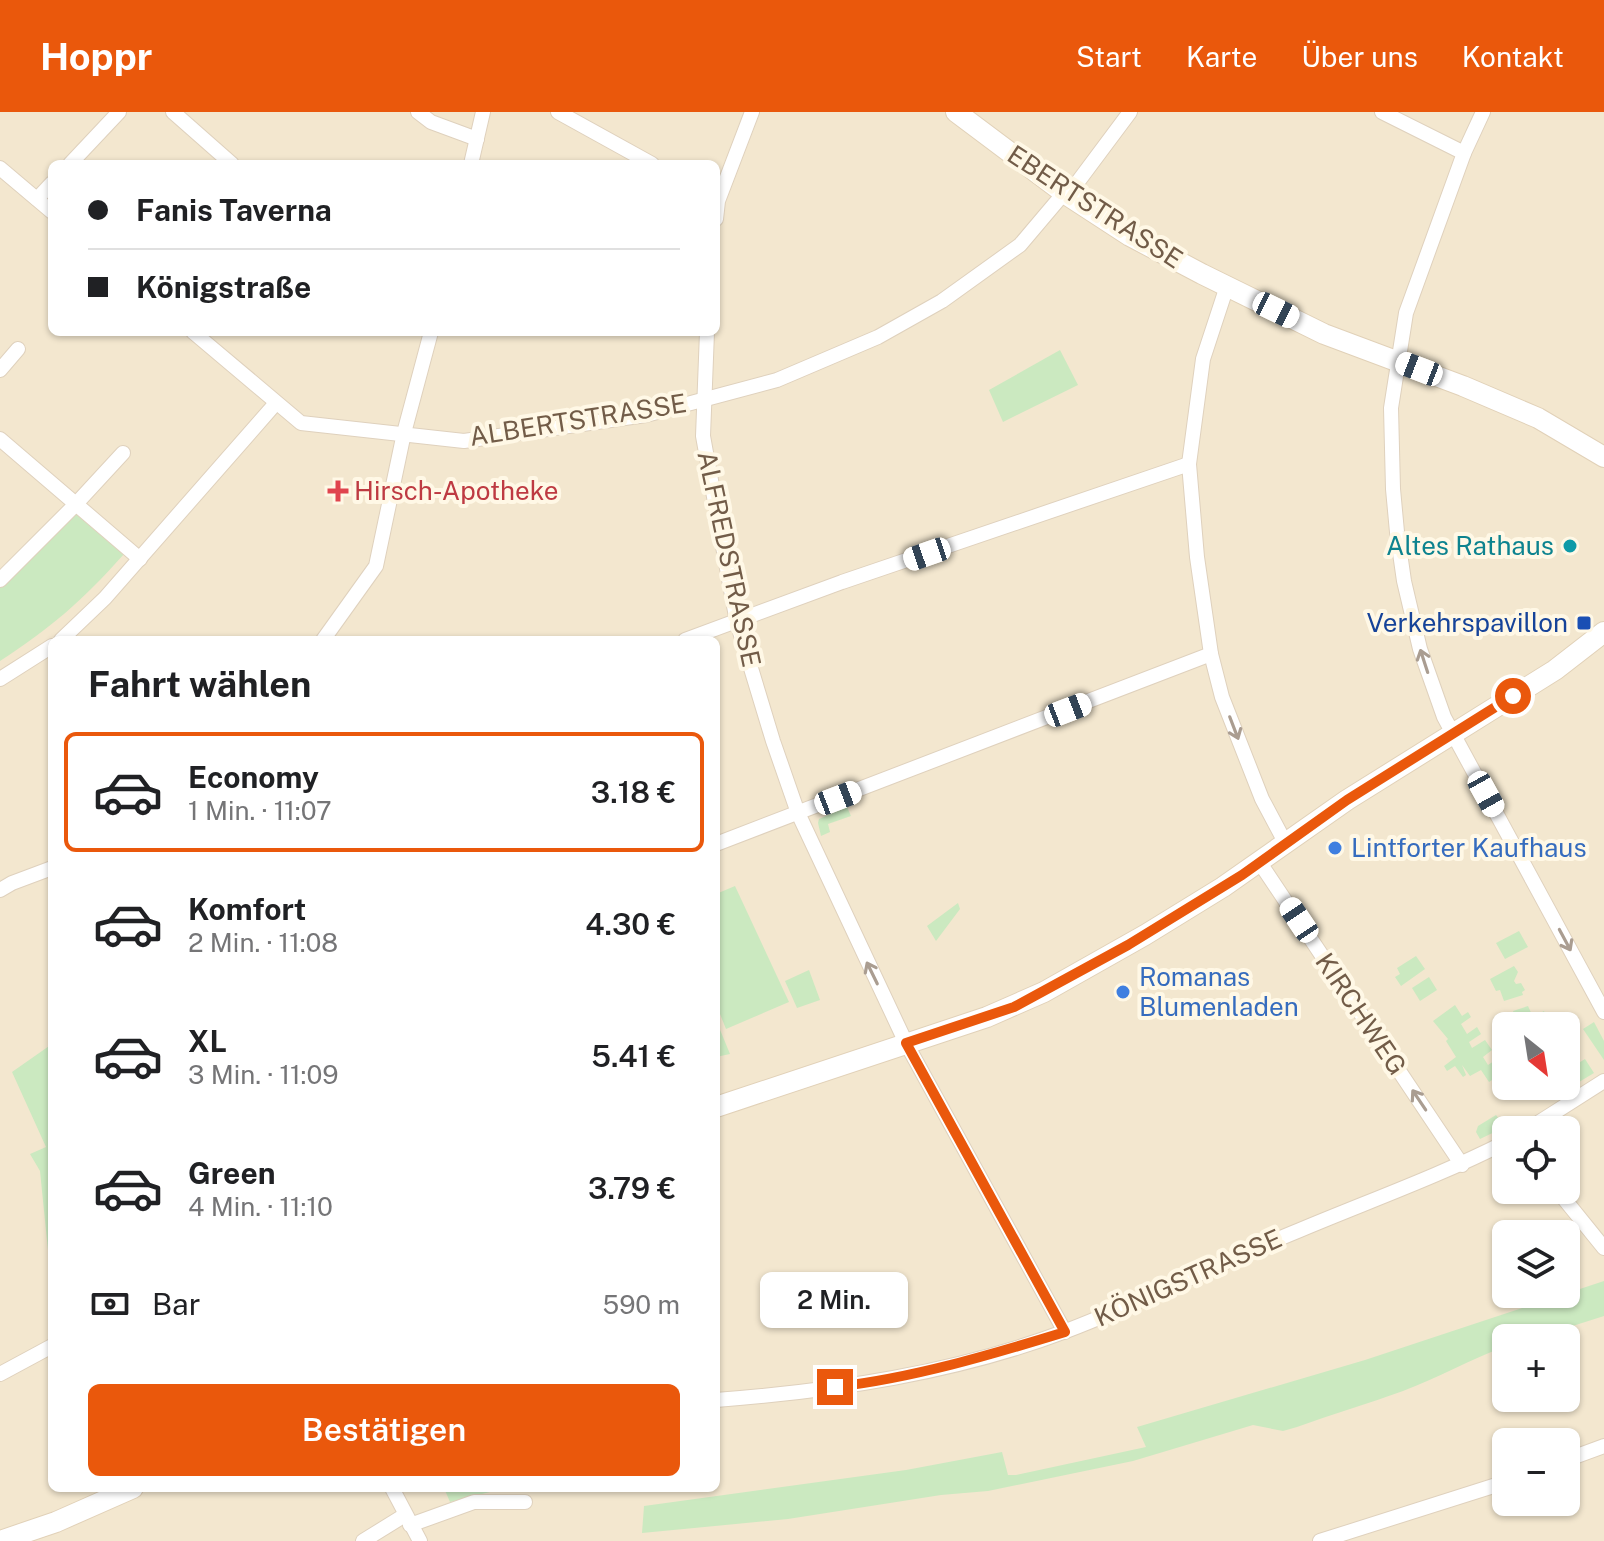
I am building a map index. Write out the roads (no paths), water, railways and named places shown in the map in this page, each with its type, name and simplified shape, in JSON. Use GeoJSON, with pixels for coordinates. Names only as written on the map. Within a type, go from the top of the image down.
{"type":"FeatureCollection","features":[{"type":"Feature","properties":{"kind":"street"},"geometry":{"type":"LineString","coordinates":[[74,160],[119,112]]}},
{"type":"Feature","properties":{"kind":"street"},"geometry":{"type":"LineString","coordinates":[[173,112],[227,160]]}},
{"type":"Feature","properties":{"kind":"street"},"geometry":{"type":"LineString","coordinates":[[418,112],[431,122],[477,139]]}},
{"type":"Feature","properties":{"kind":"street"},"geometry":{"type":"LineString","coordinates":[[472,160],[483,112]]}},
{"type":"Feature","properties":{"kind":"street"},"geometry":{"type":"LineString","coordinates":[[558,112],[645,160]]}},
{"type":"Feature","properties":{"kind":"street"},"geometry":{"type":"LineString","coordinates":[[720,192],[752,112]]}},
{"type":"Feature","properties":{"kind":"street","name":"EBERTSTRASSE"},"geometry":{"type":"LineString","coordinates":[[956,112],[1064,193],[1130,236],[1324,334],[1538,418],[1600,457]]}},
{"type":"Feature","properties":{"kind":"street","name":"ALBERTSTRASSE"},"geometry":{"type":"LineString","coordinates":[[198,336],[301,423],[464,441],[646,415],[777,380],[878,337],[942,301],[1020,245],[1064,193],[1077,183],[1130,112]]}},
{"type":"Feature","properties":{"kind":"street"},"geometry":{"type":"LineString","coordinates":[[1382,112],[1464,153]]}},
{"type":"Feature","properties":{"kind":"street"},"geometry":{"type":"LineString","coordinates":[[1483,112],[1464,153],[1406,313],[1397,361],[1391,408],[1391,451],[1404,581],[1420,649],[1444,717],[1604,1012]]}},
{"type":"Feature","properties":{"kind":"street"},"geometry":{"type":"LineString","coordinates":[[0,168],[48,209]]}},
{"type":"Feature","properties":{"kind":"street"},"geometry":{"type":"LineString","coordinates":[[37,199],[48,187]]}},
{"type":"Feature","properties":{"kind":"street"},"geometry":{"type":"LineString","coordinates":[[1227,286],[1203,359],[1189,464],[1201,591],[1211,654],[1222,697],[1253,779],[1286,844]]}},
{"type":"Feature","properties":{"kind":"street"},"geometry":{"type":"LineString","coordinates":[[326,636],[376,566],[404,433],[430,336]]}},
{"type":"Feature","properties":{"kind":"street","name":"ALFREDSTRASSE"},"geometry":{"type":"LineString","coordinates":[[707,336],[703,436],[737,622],[798,813],[906,1043],[1065,1332]]}},
{"type":"Feature","properties":{"kind":"street"},"geometry":{"type":"LineString","coordinates":[[0,370],[18,349]]}},
{"type":"Feature","properties":{"kind":"street"},"geometry":{"type":"LineString","coordinates":[[66,636],[93,612],[276,403]]}},
{"type":"Feature","properties":{"kind":"street"},"geometry":{"type":"LineString","coordinates":[[0,439],[140,559]]}},
{"type":"Feature","properties":{"kind":"street"},"geometry":{"type":"LineString","coordinates":[[0,580],[123,453]]}},
{"type":"Feature","properties":{"kind":"street"},"geometry":{"type":"LineString","coordinates":[[697,636],[842,582],[1189,464]]}},
{"type":"Feature","properties":{"kind":"street"},"geometry":{"type":"LineString","coordinates":[[720,1106],[987,1017],[1037,996],[1181,914],[1260,863],[1347,800],[1555,670],[1602,636]]}},
{"type":"Feature","properties":{"kind":"street"},"geometry":{"type":"LineString","coordinates":[[0,679],[48,649]]}},
{"type":"Feature","properties":{"kind":"street"},"geometry":{"type":"LineString","coordinates":[[720,842],[1211,654]]}},
{"type":"Feature","properties":{"kind":"street","name":"KIRCHWEG"},"geometry":{"type":"LineString","coordinates":[[1260,863],[1462,1165]]}},
{"type":"Feature","properties":{"kind":"street"},"geometry":{"type":"LineString","coordinates":[[0,890],[48,870]]}},
{"type":"Feature","properties":{"kind":"street"},"geometry":{"type":"LineString","coordinates":[[1549,1116],[1604,1081]]}},
{"type":"Feature","properties":{"kind":"street","name":"KÖNIGSTRASSE"},"geometry":{"type":"LineString","coordinates":[[720,1400],[866,1383],[979,1359],[1065,1332],[1302,1229],[1462,1165],[1492,1149]]}},
{"type":"Feature","properties":{"kind":"street"},"geometry":{"type":"LineString","coordinates":[[1568,1204],[1604,1248]]}},
{"type":"Feature","properties":{"kind":"street"},"geometry":{"type":"LineString","coordinates":[[0,1374],[48,1348]]}},
{"type":"Feature","properties":{"kind":"street"},"geometry":{"type":"LineString","coordinates":[[1580,1455],[1604,1446]]}},
{"type":"Feature","properties":{"kind":"street"},"geometry":{"type":"LineString","coordinates":[[1320,1541],[1492,1486]]}},
{"type":"Feature","properties":{"kind":"street"},"geometry":{"type":"LineString","coordinates":[[0,1541],[56,1522],[124,1492]]}},
{"type":"Feature","properties":{"kind":"street"},"geometry":{"type":"LineString","coordinates":[[394,1492],[420,1541]]}},
{"type":"Feature","properties":{"kind":"street"},"geometry":{"type":"LineString","coordinates":[[363,1541],[388,1523],[474,1502],[525,1502]]}},
{"type":"Feature","properties":{"kind":"place","name":"Hirsch-Apotheke"},"geometry":{"type":"Point","coordinates":[338,491]}},
{"type":"Feature","properties":{"kind":"place","name":"Altes Rathaus"},"geometry":{"type":"Point","coordinates":[1570,546]}},
{"type":"Feature","properties":{"kind":"place","name":"Verkehrspavillon"},"geometry":{"type":"Point","coordinates":[1584,623]}},
{"type":"Feature","properties":{"kind":"place","name":"Lintforter Kaufhaus"},"geometry":{"type":"Point","coordinates":[1335,848]}},
{"type":"Feature","properties":{"kind":"place","name":"Romanas Blumenladen"},"geometry":{"type":"Point","coordinates":[1123,992]}}]}
